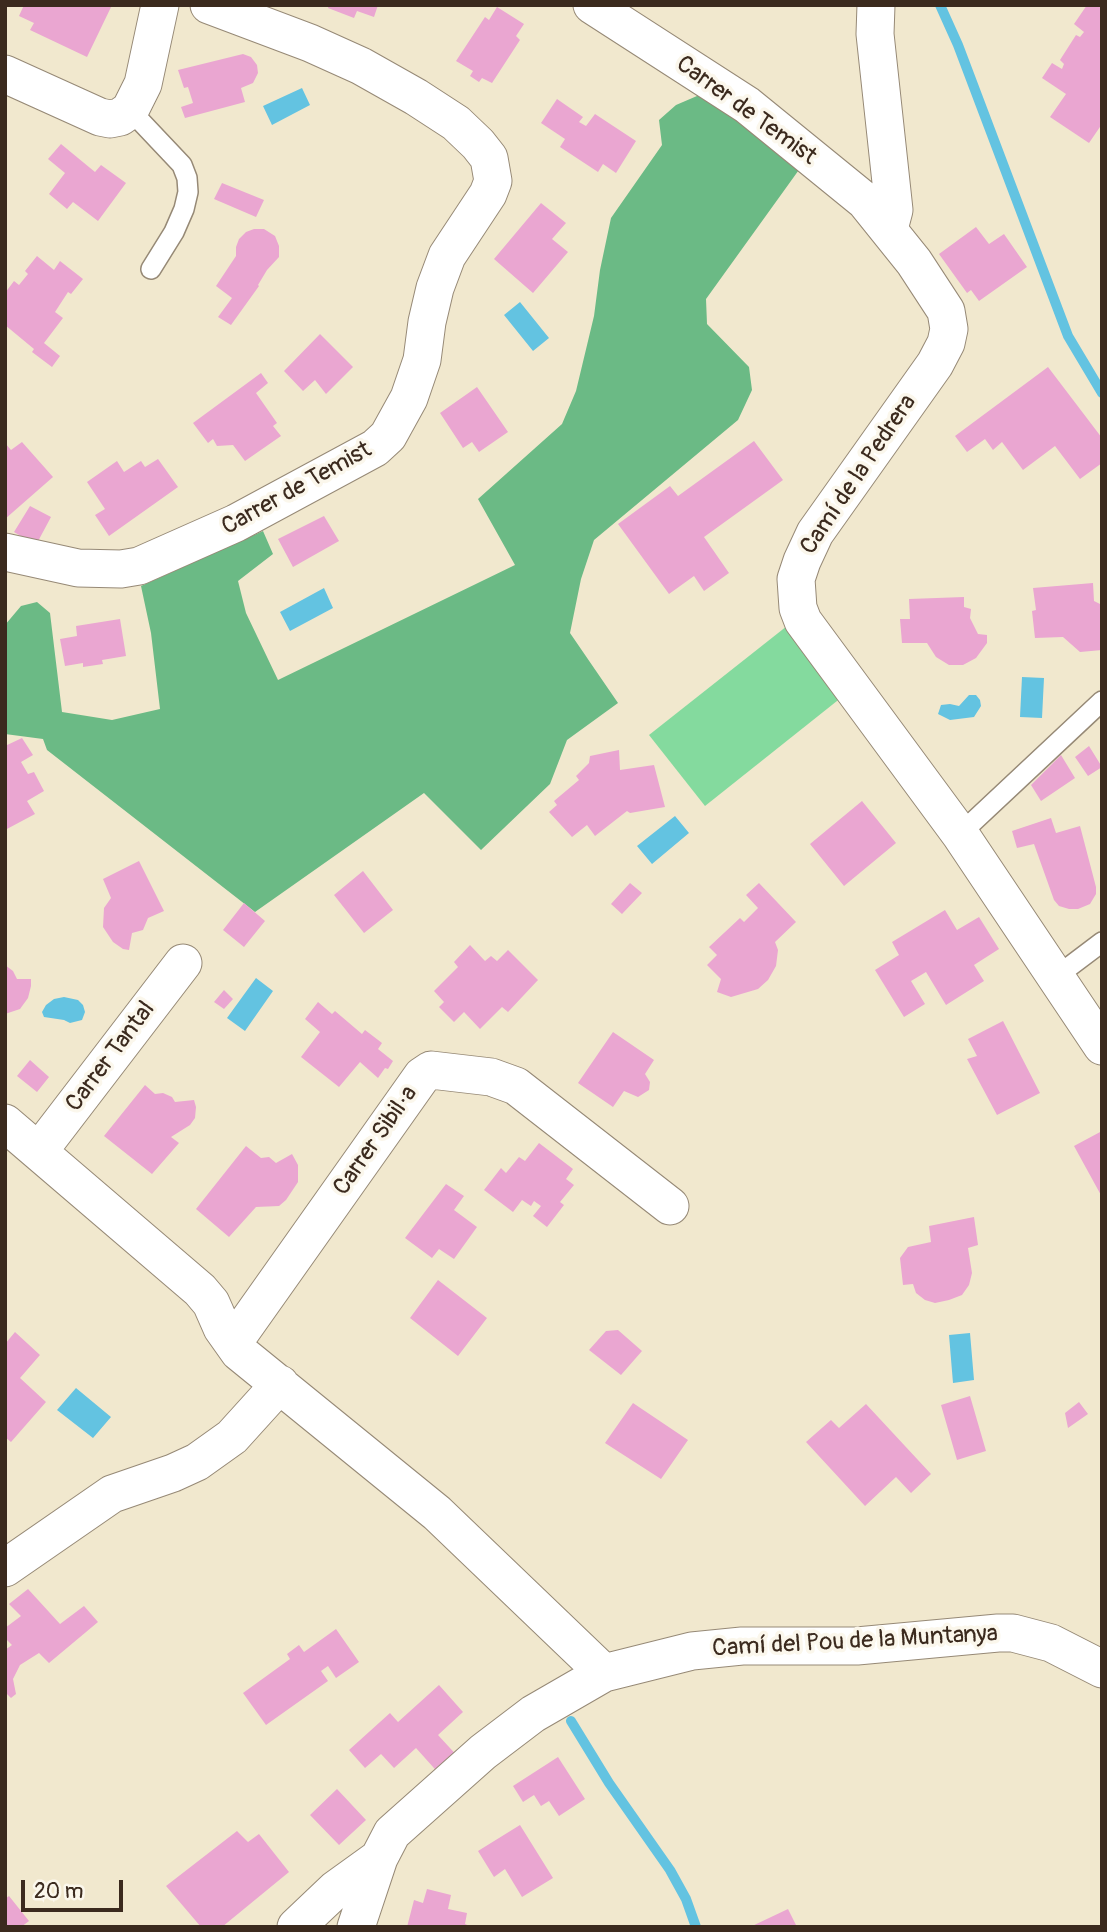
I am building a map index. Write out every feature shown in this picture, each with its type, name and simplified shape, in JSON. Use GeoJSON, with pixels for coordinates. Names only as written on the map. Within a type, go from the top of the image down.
{"type":"FeatureCollection","features":[{"type":"Feature","properties":{"kind":"street"},"geometry":{"type":"LineString","coordinates":[[5,74],[100,117],[120,117],[130,110],[143,84],[160,5]]}},
{"type":"Feature","properties":{"kind":"street","name":"Carrer de Temist"},"geometry":{"type":"LineString","coordinates":[[5,552],[78,568],[121,569],[139,566],[236,523],[375,448],[388,436],[409,398],[422,360],[435,288],[447,256],[488,194],[493,181],[489,158],[478,144],[456,123],[416,97],[361,66],[310,43],[209,5]]}},
{"type":"Feature","properties":{"kind":"street","name":"Carrer de Temist"},"geometry":{"type":"LineString","coordinates":[[592,5],[747,106],[865,201],[889,229]]}},
{"type":"Feature","properties":{"kind":"street"},"geometry":{"type":"LineString","coordinates":[[876,5],[875,34],[894,210],[889,229]]}},
{"type":"Feature","properties":{"kind":"street","name":"Camí de la Pedrera"},"geometry":{"type":"LineString","coordinates":[[889,229],[915,262],[946,311],[949,329],[946,343],[935,364],[815,533],[802,561],[795,593],[803,621],[960,834],[1102,1045]]}},
{"type":"Feature","properties":{"kind":"street","name":"Carrer Tantal"},"geometry":{"type":"LineString","coordinates":[[39,1151],[183,962]]}},
{"type":"Feature","properties":{"kind":"street","name":"Carrer Sibil·a"},"geometry":{"type":"LineString","coordinates":[[233,1343],[422,1076],[431,1070],[491,1077],[516,1086],[670,1206]]}},
{"type":"Feature","properties":{"kind":"street"},"geometry":{"type":"LineString","coordinates":[[5,1123],[200,1290],[211,1303],[222,1328],[239,1352],[437,1513],[604,1672]]}},
{"type":"Feature","properties":{"kind":"street"},"geometry":{"type":"LineString","coordinates":[[5,1567],[112,1494],[197,1462],[232,1437],[280,1384]]}},
{"type":"Feature","properties":{"kind":"street","name":"Camí del Pou de la Muntanya"},"geometry":{"type":"LineString","coordinates":[[379,1858],[392,1833],[483,1752],[533,1714],[604,1672],[692,1651],[742,1646],[858,1646],[998,1633],[1013,1633],[1051,1643],[1102,1669]]}},
{"type":"Feature","properties":{"kind":"street"},"geometry":{"type":"LineString","coordinates":[[296,1927],[336,1889],[379,1858]]}},
{"type":"Feature","properties":{"kind":"street"},"geometry":{"type":"LineString","coordinates":[[356,1927],[379,1858]]}},
{"type":"Feature","properties":{"kind":"lane"},"geometry":{"type":"LineString","coordinates":[[130,110],[182,165],[187,178],[188,192],[184,209],[174,232],[151,269]]}},
{"type":"Feature","properties":{"kind":"lane"},"geometry":{"type":"LineString","coordinates":[[960,834],[1102,701]]}},
{"type":"Feature","properties":{"kind":"lane"},"geometry":{"type":"LineString","coordinates":[[1057,976],[1102,942]]}},
{"type":"Feature","properties":{"kind":"green space"},"geometry":{"type":"Polygon","coordinates":[[[704,93],[801,167],[706,299],[707,324],[749,367],[752,390],[738,420],[594,540],[581,579],[570,633],[618,703],[567,740],[550,784],[481,850],[424,793],[255,912],[47,750],[43,739],[5,734],[5,625],[21,606],[37,602],[50,613],[62,712],[112,720],[160,709],[151,633],[141,586],[263,531],[273,554],[238,581],[246,613],[278,680],[515,565],[478,499],[562,424],[576,391],[594,316],[611,218],[662,145],[659,120],[676,105],[704,93]]]}},
{"type":"Feature","properties":{"kind":"green space"},"geometry":{"type":"Polygon","coordinates":[[[787,626],[842,697],[705,806],[649,735],[787,626]]]}},
{"type":"Feature","properties":{"kind":"water"},"geometry":{"type":"Polygon","coordinates":[[[302,88],[310,105],[272,125],[263,106],[302,88]]]}},
{"type":"Feature","properties":{"kind":"water"},"geometry":{"type":"Polygon","coordinates":[[[520,302],[549,338],[533,351],[504,315],[520,302]]]}},
{"type":"Feature","properties":{"kind":"water"},"geometry":{"type":"Polygon","coordinates":[[[324,588],[333,608],[290,631],[280,612],[324,588]]]}},
{"type":"Feature","properties":{"kind":"water"},"geometry":{"type":"Polygon","coordinates":[[[1022,677],[1044,678],[1042,718],[1020,717],[1022,677]]]}},
{"type":"Feature","properties":{"kind":"water"},"geometry":{"type":"Polygon","coordinates":[[[969,695],[976,695],[980,700],[981,706],[974,717],[950,720],[938,714],[941,705],[959,706],[969,695]]]}},
{"type":"Feature","properties":{"kind":"water"},"geometry":{"type":"Polygon","coordinates":[[[675,816],[689,833],[652,864],[637,846],[675,816]]]}},
{"type":"Feature","properties":{"kind":"water"},"geometry":{"type":"Polygon","coordinates":[[[256,978],[273,991],[245,1031],[227,1018],[256,978]]]}},
{"type":"Feature","properties":{"kind":"water"},"geometry":{"type":"Polygon","coordinates":[[[64,997],[78,1000],[83,1005],[85,1012],[82,1020],[70,1023],[44,1017],[42,1012],[46,1005],[54,999],[64,997]]]}},
{"type":"Feature","properties":{"kind":"water"},"geometry":{"type":"Polygon","coordinates":[[[970,1333],[974,1380],[953,1383],[949,1335],[970,1333]]]}},
{"type":"Feature","properties":{"kind":"water"},"geometry":{"type":"Polygon","coordinates":[[[76,1388],[111,1417],[93,1438],[57,1410],[76,1388]]]}},
{"type":"Feature","properties":{"kind":"building"},"geometry":{"type":"Polygon","coordinates":[[[24,5],[112,5],[87,57],[30,30],[34,23],[19,16],[24,5]]]}},
{"type":"Feature","properties":{"kind":"building"},"geometry":{"type":"Polygon","coordinates":[[[329,5],[378,5],[374,17],[357,11],[354,18],[328,8],[329,5]]]}},
{"type":"Feature","properties":{"kind":"building"},"geometry":{"type":"Polygon","coordinates":[[[1087,5],[1102,5],[1102,124],[1089,143],[1050,117],[1066,94],[1042,78],[1052,63],[1062,69],[1064,64],[1060,60],[1076,35],[1080,37],[1084,32],[1074,24],[1087,5]]]}},
{"type":"Feature","properties":{"kind":"building"},"geometry":{"type":"Polygon","coordinates":[[[497,7],[524,24],[516,36],[520,40],[492,83],[482,78],[479,82],[470,76],[473,71],[456,61],[485,17],[489,20],[497,7]]]}},
{"type":"Feature","properties":{"kind":"building"},"geometry":{"type":"Polygon","coordinates":[[[243,54],[251,57],[257,65],[258,73],[253,83],[241,88],[245,102],[185,118],[181,107],[193,103],[178,70],[243,54]]]}},
{"type":"Feature","properties":{"kind":"building"},"geometry":{"type":"Polygon","coordinates":[[[557,99],[583,117],[579,122],[586,126],[595,114],[636,141],[616,173],[603,164],[598,172],[560,147],[565,139],[541,123],[557,99]]]}},
{"type":"Feature","properties":{"kind":"building"},"geometry":{"type":"Polygon","coordinates":[[[61,144],[95,172],[101,165],[126,183],[98,221],[73,202],[67,209],[49,194],[65,173],[48,159],[61,144]]]}},
{"type":"Feature","properties":{"kind":"building"},"geometry":{"type":"Polygon","coordinates":[[[222,183],[264,200],[256,217],[214,199],[222,183]]]}},
{"type":"Feature","properties":{"kind":"building"},"geometry":{"type":"Polygon","coordinates":[[[541,203],[566,223],[552,239],[568,252],[533,293],[494,259],[541,203]]]}},
{"type":"Feature","properties":{"kind":"building"},"geometry":{"type":"Polygon","coordinates":[[[976,227],[989,244],[1004,234],[1027,267],[979,301],[971,290],[967,293],[939,254],[976,227]]]}},
{"type":"Feature","properties":{"kind":"building"},"geometry":{"type":"Polygon","coordinates":[[[254,229],[264,229],[275,236],[279,257],[267,270],[231,325],[218,317],[232,298],[216,286],[236,256],[239,239],[254,229]]]}},
{"type":"Feature","properties":{"kind":"building"},"geometry":{"type":"Polygon","coordinates":[[[37,256],[54,270],[60,261],[83,279],[71,294],[68,292],[55,312],[63,318],[44,343],[60,356],[52,367],[32,352],[34,349],[5,325],[5,293],[14,281],[19,285],[28,274],[25,271],[37,256]]]}},
{"type":"Feature","properties":{"kind":"building"},"geometry":{"type":"Polygon","coordinates":[[[320,334],[353,367],[326,394],[315,380],[303,391],[284,371],[320,334]]]}},
{"type":"Feature","properties":{"kind":"building"},"geometry":{"type":"Polygon","coordinates":[[[1048,367],[1102,438],[1102,463],[1080,479],[1055,446],[1023,470],[1002,442],[993,450],[985,439],[967,452],[955,436],[1048,367]]]}},
{"type":"Feature","properties":{"kind":"building"},"geometry":{"type":"Polygon","coordinates":[[[261,373],[268,383],[256,393],[277,423],[273,426],[281,436],[245,461],[233,445],[217,446],[213,439],[208,443],[193,423],[261,373]]]}},
{"type":"Feature","properties":{"kind":"building"},"geometry":{"type":"Polygon","coordinates":[[[477,387],[508,432],[479,452],[472,442],[463,448],[440,413],[477,387]]]}},
{"type":"Feature","properties":{"kind":"building"},"geometry":{"type":"Polygon","coordinates":[[[754,441],[783,480],[704,537],[729,573],[704,591],[694,576],[669,594],[618,524],[670,486],[678,496],[754,441]]]}},
{"type":"Feature","properties":{"kind":"building"},"geometry":{"type":"Polygon","coordinates":[[[22,442],[53,477],[5,519],[5,443],[11,450],[22,442]]]}},
{"type":"Feature","properties":{"kind":"building"},"geometry":{"type":"Polygon","coordinates":[[[158,459],[178,487],[109,536],[95,515],[105,509],[87,482],[117,461],[124,472],[141,461],[145,467],[158,459]]]}},
{"type":"Feature","properties":{"kind":"building"},"geometry":{"type":"Polygon","coordinates":[[[30,506],[51,517],[36,545],[14,532],[30,506]]]}},
{"type":"Feature","properties":{"kind":"building"},"geometry":{"type":"Polygon","coordinates":[[[324,516],[339,541],[293,567],[278,539],[324,516]]]}},
{"type":"Feature","properties":{"kind":"building"},"geometry":{"type":"Polygon","coordinates":[[[1093,583],[1094,601],[1102,605],[1102,650],[1080,652],[1063,637],[1035,638],[1032,611],[1036,610],[1033,588],[1093,583]]]}},
{"type":"Feature","properties":{"kind":"building"},"geometry":{"type":"Polygon","coordinates":[[[964,597],[964,607],[971,609],[970,618],[978,634],[987,635],[987,643],[976,658],[963,665],[949,665],[936,657],[927,643],[902,643],[900,619],[910,619],[909,599],[964,597]]]}},
{"type":"Feature","properties":{"kind":"building"},"geometry":{"type":"Polygon","coordinates":[[[120,619],[126,656],[102,660],[103,664],[65,666],[60,639],[77,636],[76,626],[120,619]]]}},
{"type":"Feature","properties":{"kind":"building"},"geometry":{"type":"Polygon","coordinates":[[[22,738],[33,755],[21,762],[28,774],[34,772],[44,791],[27,801],[35,814],[5,830],[5,746],[22,738]]]}},
{"type":"Feature","properties":{"kind":"building"},"geometry":{"type":"Polygon","coordinates":[[[1089,746],[1102,767],[1088,776],[1075,757],[1089,746]]]}},
{"type":"Feature","properties":{"kind":"building"},"geometry":{"type":"Polygon","coordinates":[[[619,750],[620,770],[654,765],[665,807],[630,813],[627,811],[595,836],[587,825],[572,837],[549,812],[557,805],[554,801],[579,780],[576,776],[589,763],[590,756],[619,750]]]}},
{"type":"Feature","properties":{"kind":"building"},"geometry":{"type":"Polygon","coordinates":[[[1061,755],[1075,778],[1041,801],[1031,785],[1061,755]]]}},
{"type":"Feature","properties":{"kind":"building"},"geometry":{"type":"Polygon","coordinates":[[[862,801],[896,843],[844,886],[810,844],[862,801]]]}},
{"type":"Feature","properties":{"kind":"building"},"geometry":{"type":"Polygon","coordinates":[[[1051,818],[1056,833],[1080,826],[1096,894],[1090,904],[1078,909],[1059,906],[1054,900],[1034,844],[1017,848],[1012,831],[1051,818]]]}},
{"type":"Feature","properties":{"kind":"building"},"geometry":{"type":"Polygon","coordinates":[[[139,861],[164,911],[148,918],[143,930],[132,933],[129,950],[113,942],[103,927],[104,908],[111,898],[103,879],[139,861]]]}},
{"type":"Feature","properties":{"kind":"building"},"geometry":{"type":"Polygon","coordinates":[[[363,871],[393,910],[364,933],[334,895],[363,871]]]}},
{"type":"Feature","properties":{"kind":"building"},"geometry":{"type":"Polygon","coordinates":[[[630,883],[642,893],[622,914],[611,904],[630,883]]]}},
{"type":"Feature","properties":{"kind":"building"},"geometry":{"type":"Polygon","coordinates":[[[759,883],[796,922],[775,942],[778,950],[776,966],[768,980],[758,989],[731,997],[717,992],[721,979],[707,965],[717,955],[709,947],[740,918],[744,922],[758,908],[746,895],[759,883]]]}},
{"type":"Feature","properties":{"kind":"building"},"geometry":{"type":"Polygon","coordinates":[[[244,903],[265,921],[244,947],[223,930],[244,903]]]}},
{"type":"Feature","properties":{"kind":"building"},"geometry":{"type":"Polygon","coordinates":[[[945,910],[957,930],[979,917],[999,949],[974,965],[984,981],[946,1005],[926,972],[911,981],[925,1004],[904,1017],[875,970],[899,955],[892,942],[945,910]]]}},
{"type":"Feature","properties":{"kind":"building"},"geometry":{"type":"Polygon","coordinates":[[[470,945],[485,961],[491,956],[497,961],[508,950],[538,980],[508,1012],[502,1007],[480,1029],[464,1012],[454,1022],[439,1007],[444,1002],[434,991],[458,967],[454,962],[470,945]]]}},
{"type":"Feature","properties":{"kind":"building"},"geometry":{"type":"Polygon","coordinates":[[[5,965],[13,971],[17,979],[31,979],[31,986],[28,998],[20,1009],[5,1014],[5,965]]]}},
{"type":"Feature","properties":{"kind":"building"},"geometry":{"type":"Polygon","coordinates":[[[224,990],[233,999],[224,1009],[214,1002],[224,990]]]}},
{"type":"Feature","properties":{"kind":"building"},"geometry":{"type":"Polygon","coordinates":[[[318,1002],[332,1014],[335,1011],[362,1034],[365,1030],[382,1043],[378,1049],[393,1061],[388,1069],[385,1068],[378,1078],[360,1062],[339,1087],[301,1057],[320,1032],[305,1019],[318,1002]]]}},
{"type":"Feature","properties":{"kind":"building"},"geometry":{"type":"Polygon","coordinates":[[[1003,1021],[1040,1093],[997,1115],[967,1059],[977,1056],[968,1039],[1003,1021]]]}},
{"type":"Feature","properties":{"kind":"building"},"geometry":{"type":"Polygon","coordinates":[[[613,1032],[654,1060],[645,1074],[650,1082],[649,1090],[638,1097],[624,1091],[613,1107],[578,1083],[613,1032]]]}},
{"type":"Feature","properties":{"kind":"building"},"geometry":{"type":"Polygon","coordinates":[[[30,1060],[49,1077],[37,1092],[17,1076],[30,1060]]]}},
{"type":"Feature","properties":{"kind":"building"},"geometry":{"type":"Polygon","coordinates":[[[145,1085],[155,1094],[163,1093],[172,1097],[175,1102],[194,1100],[196,1107],[195,1118],[190,1125],[171,1137],[179,1143],[152,1174],[104,1136],[145,1085]]]}},
{"type":"Feature","properties":{"kind":"building"},"geometry":{"type":"Polygon","coordinates":[[[1102,1131],[1102,1197],[1074,1146],[1102,1131]]]}},
{"type":"Feature","properties":{"kind":"building"},"geometry":{"type":"Polygon","coordinates":[[[539,1143],[573,1169],[566,1179],[574,1185],[560,1202],[564,1205],[547,1227],[533,1216],[541,1206],[534,1201],[531,1206],[522,1200],[513,1212],[484,1190],[501,1168],[506,1173],[519,1157],[525,1161],[539,1143]]]}},
{"type":"Feature","properties":{"kind":"building"},"geometry":{"type":"Polygon","coordinates":[[[246,1146],[261,1158],[269,1157],[276,1163],[292,1154],[298,1165],[298,1182],[279,1206],[256,1207],[229,1237],[196,1209],[246,1146]]]}},
{"type":"Feature","properties":{"kind":"building"},"geometry":{"type":"Polygon","coordinates":[[[446,1184],[464,1196],[454,1210],[477,1227],[454,1259],[439,1249],[432,1258],[405,1238],[446,1184]]]}},
{"type":"Feature","properties":{"kind":"building"},"geometry":{"type":"Polygon","coordinates":[[[974,1217],[978,1245],[968,1248],[972,1273],[969,1285],[962,1295],[935,1303],[916,1293],[913,1284],[903,1285],[900,1258],[908,1247],[931,1242],[929,1226],[974,1217]]]}},
{"type":"Feature","properties":{"kind":"building"},"geometry":{"type":"Polygon","coordinates":[[[438,1280],[487,1318],[458,1356],[410,1318],[438,1280]]]}},
{"type":"Feature","properties":{"kind":"building"},"geometry":{"type":"Polygon","coordinates":[[[618,1330],[642,1351],[621,1375],[589,1350],[606,1331],[618,1330]]]}},
{"type":"Feature","properties":{"kind":"building"},"geometry":{"type":"Polygon","coordinates":[[[15,1332],[40,1355],[20,1378],[46,1402],[11,1442],[5,1437],[5,1344],[15,1332]]]}},
{"type":"Feature","properties":{"kind":"building"},"geometry":{"type":"Polygon","coordinates":[[[970,1396],[986,1451],[957,1460],[941,1405],[970,1396]]]}},
{"type":"Feature","properties":{"kind":"building"},"geometry":{"type":"Polygon","coordinates":[[[1079,1402],[1088,1414],[1068,1428],[1065,1413],[1079,1402]]]}},
{"type":"Feature","properties":{"kind":"building"},"geometry":{"type":"Polygon","coordinates":[[[633,1403],[688,1440],[661,1479],[605,1443],[633,1403]]]}},
{"type":"Feature","properties":{"kind":"building"},"geometry":{"type":"Polygon","coordinates":[[[866,1404],[931,1474],[911,1493],[896,1477],[865,1506],[806,1442],[831,1420],[839,1428],[866,1404]]]}},
{"type":"Feature","properties":{"kind":"building"},"geometry":{"type":"Polygon","coordinates":[[[28,1589],[60,1624],[84,1606],[98,1622],[49,1663],[39,1653],[20,1665],[13,1679],[16,1694],[11,1698],[5,1692],[5,1650],[12,1645],[5,1638],[5,1628],[21,1616],[9,1604],[28,1589]]]}},
{"type":"Feature","properties":{"kind":"building"},"geometry":{"type":"Polygon","coordinates":[[[336,1629],[359,1662],[336,1678],[328,1666],[321,1671],[328,1681],[266,1725],[243,1693],[290,1659],[287,1654],[299,1645],[304,1652],[336,1629]]]}},
{"type":"Feature","properties":{"kind":"building"},"geometry":{"type":"Polygon","coordinates":[[[439,1685],[463,1712],[438,1735],[461,1760],[442,1777],[416,1748],[394,1768],[381,1754],[365,1768],[349,1750],[390,1713],[398,1722],[439,1685]]]}},
{"type":"Feature","properties":{"kind":"building"},"geometry":{"type":"Polygon","coordinates":[[[558,1757],[585,1799],[559,1816],[549,1801],[541,1806],[534,1795],[523,1802],[513,1786],[558,1757]]]}},
{"type":"Feature","properties":{"kind":"building"},"geometry":{"type":"Polygon","coordinates":[[[337,1789],[366,1820],[339,1845],[310,1815],[337,1789]]]}},
{"type":"Feature","properties":{"kind":"building"},"geometry":{"type":"Polygon","coordinates":[[[520,1825],[553,1878],[522,1897],[505,1869],[494,1877],[478,1851],[520,1825]]]}},
{"type":"Feature","properties":{"kind":"building"},"geometry":{"type":"Polygon","coordinates":[[[237,1831],[248,1842],[259,1834],[289,1872],[222,1927],[201,1927],[166,1886],[237,1831]]]}},
{"type":"Feature","properties":{"kind":"building"},"geometry":{"type":"Polygon","coordinates":[[[427,1889],[451,1895],[448,1909],[467,1913],[465,1924],[472,1927],[407,1927],[414,1900],[423,1903],[427,1889]]]}},
{"type":"Feature","properties":{"kind":"building"},"geometry":{"type":"Polygon","coordinates":[[[9,1896],[29,1921],[21,1927],[5,1927],[5,1899],[9,1896]]]}},
{"type":"Feature","properties":{"kind":"building"},"geometry":{"type":"Polygon","coordinates":[[[788,1909],[797,1927],[750,1927],[788,1909]]]}},
{"type":"Feature","properties":{"kind":"waterway"},"geometry":{"type":"LineString","coordinates":[[940,5],[958,45],[1068,336],[1102,393]]}},
{"type":"Feature","properties":{"kind":"waterway"},"geometry":{"type":"LineString","coordinates":[[571,1721],[609,1783],[670,1870],[686,1899],[696,1927]]}}]}
